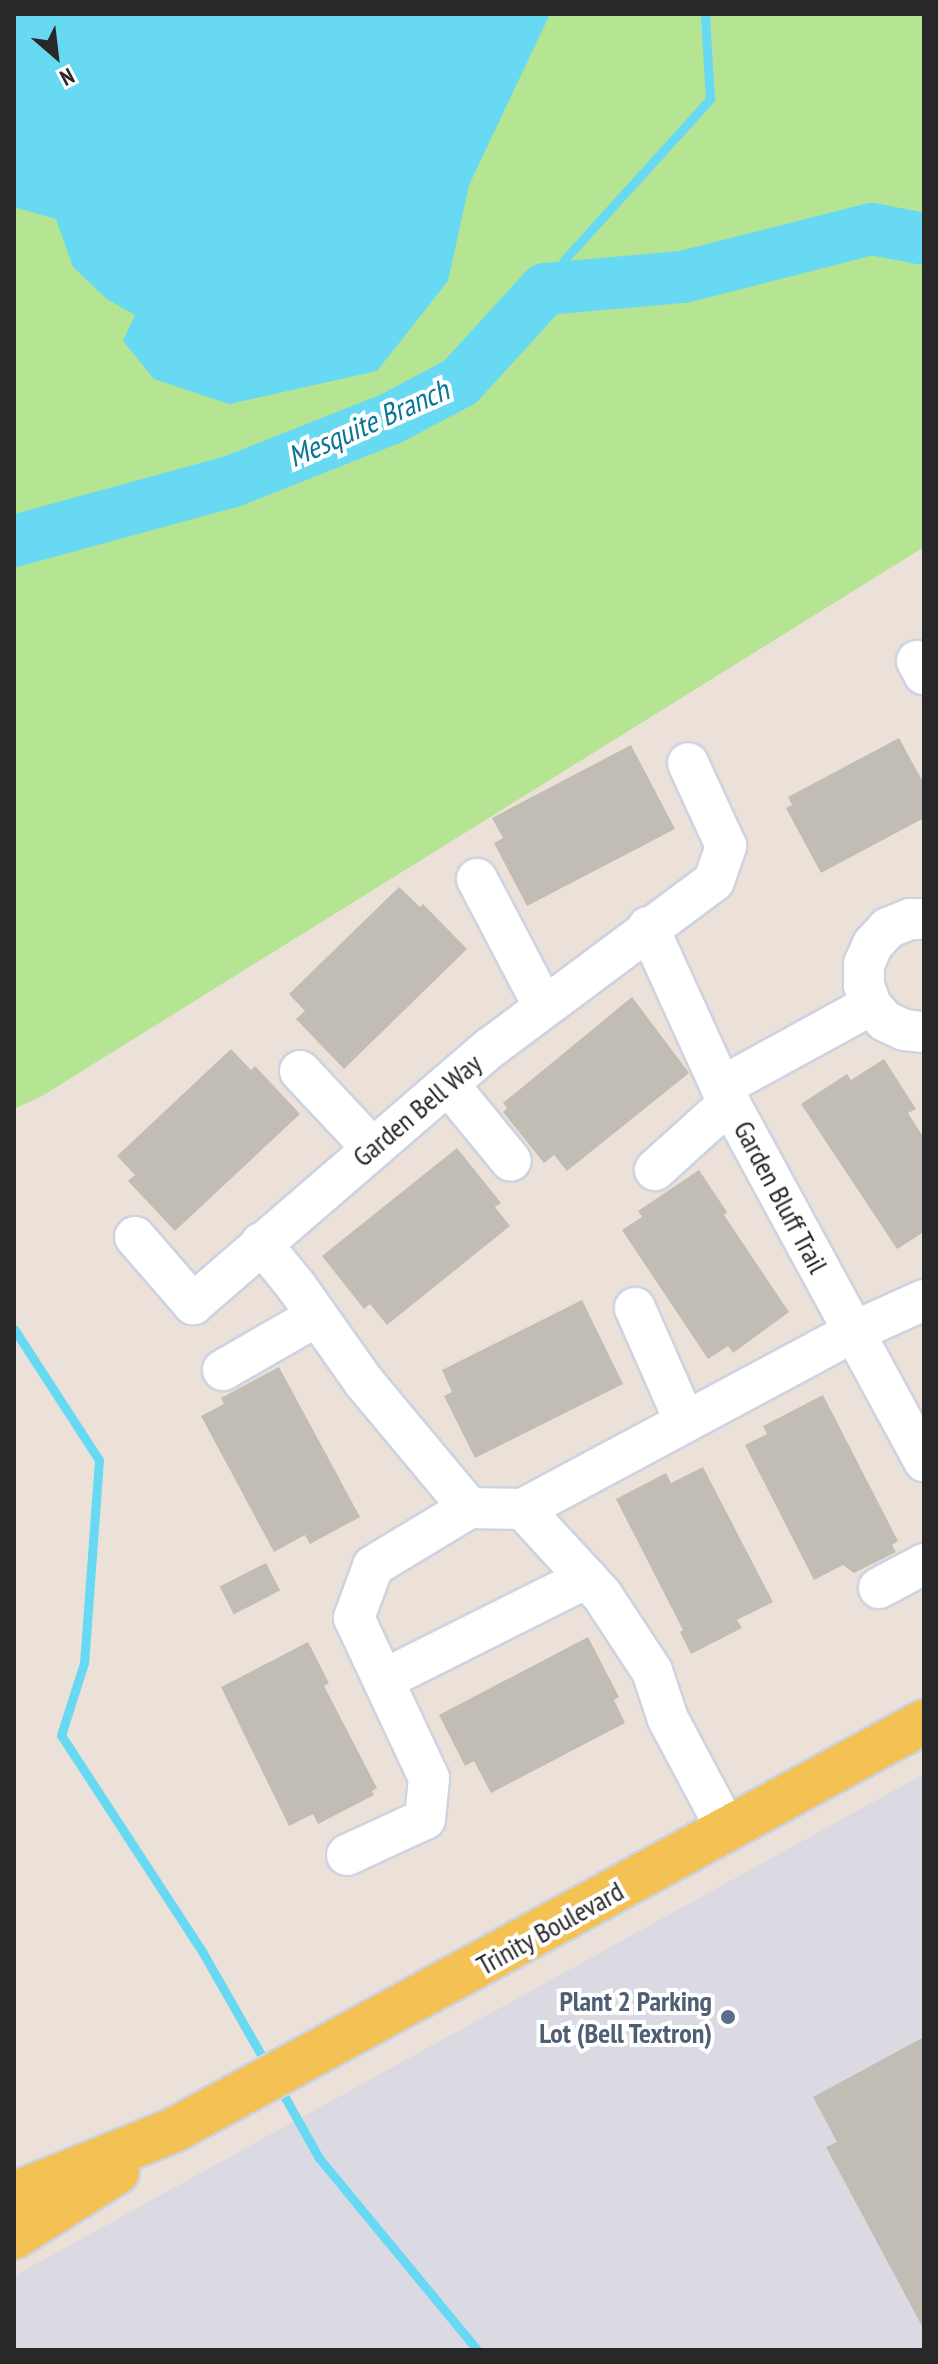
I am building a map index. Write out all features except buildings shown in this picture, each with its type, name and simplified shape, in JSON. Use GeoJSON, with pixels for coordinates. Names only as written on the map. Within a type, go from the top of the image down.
{"type":"FeatureCollection","features":[{"type":"Feature","properties":{"kind":"main road","name":"Trinity Boulevard"},"geometry":{"type":"LineString","coordinates":[[14,2194],[174,2130],[332,2047],[924,1722]]}},
{"type":"Feature","properties":{"kind":"main road","name":"Trinity Boulevard"},"geometry":{"type":"LineString","coordinates":[[14,2237],[80,2197],[174,2130]]}},
{"type":"Feature","properties":{"kind":"street","name":"Garden Bell Way"},"geometry":{"type":"LineString","coordinates":[[135,1237],[193,1304],[448,1084],[648,927],[714,881],[726,846],[688,763]]}},
{"type":"Feature","properties":{"kind":"street"},"geometry":{"type":"LineString","coordinates":[[477,879],[544,1007]]}},
{"type":"Feature","properties":{"kind":"street"},"geometry":{"type":"LineString","coordinates":[[923,1034],[885,1021],[871,1005],[864,985],[864,964],[873,944],[888,928],[910,919],[924,919]]}},
{"type":"Feature","properties":{"kind":"street","name":"Garden Bluff Trail"},"geometry":{"type":"LineString","coordinates":[[648,927],[726,1095],[924,1461]]}},
{"type":"Feature","properties":{"kind":"street"},"geometry":{"type":"LineString","coordinates":[[655,1170],[726,1095],[871,1005]]}},
{"type":"Feature","properties":{"kind":"street"},"geometry":{"type":"LineString","coordinates":[[300,1071],[372,1148]]}},
{"type":"Feature","properties":{"kind":"street"},"geometry":{"type":"LineString","coordinates":[[448,1084],[511,1161]]}},
{"type":"Feature","properties":{"kind":"street"},"geometry":{"type":"LineString","coordinates":[[261,1243],[364,1382],[469,1508]]}},
{"type":"Feature","properties":{"kind":"street"},"geometry":{"type":"LineString","coordinates":[[347,1855],[425,1819],[429,1778],[354,1618],[373,1566],[469,1508],[523,1509],[853,1332],[924,1300]]}},
{"type":"Feature","properties":{"kind":"street"},"geometry":{"type":"LineString","coordinates":[[635,1308],[685,1422]]}},
{"type":"Feature","properties":{"kind":"street"},"geometry":{"type":"LineString","coordinates":[[223,1370],[317,1316]]}},
{"type":"Feature","properties":{"kind":"street"},"geometry":{"type":"LineString","coordinates":[[523,1509],[602,1595],[652,1671],[668,1719],[727,1830]]}},
{"type":"Feature","properties":{"kind":"street"},"geometry":{"type":"LineString","coordinates":[[879,1588],[924,1564]]}},
{"type":"Feature","properties":{"kind":"street"},"geometry":{"type":"LineString","coordinates":[[383,1680],[587,1578]]}},
{"type":"Feature","properties":{"kind":"shaded area"},"geometry":{"type":"Polygon","coordinates":[[[924,1774],[924,2350],[14,2350],[14,2276],[924,1774]]]}},
{"type":"Feature","properties":{"kind":"green space"},"geometry":{"type":"Polygon","coordinates":[[[14,14],[924,14],[924,547],[42,1096],[14,1109],[14,14]]]}},
{"type":"Feature","properties":{"kind":"water"},"geometry":{"type":"Polygon","coordinates":[[[14,14],[550,14],[469,185],[448,281],[377,371],[229,404],[154,379],[123,341],[135,315],[107,299],[73,267],[56,219],[14,207],[14,14]]]}},
{"type":"Feature","properties":{"kind":"waterway"},"geometry":{"type":"LineString","coordinates":[[545,289],[565,259],[710,99],[705,14]]}},
{"type":"Feature","properties":{"kind":"waterway","name":"Mesquite Branch"},"geometry":{"type":"LineString","coordinates":[[14,541],[233,481],[392,418],[460,382],[545,289],[683,277],[872,229],[924,239]]}},
{"type":"Feature","properties":{"kind":"waterway"},"geometry":{"type":"LineString","coordinates":[[14,1329],[99,1460],[84,1663],[61,1735],[203,1953],[267,2065]]}},
{"type":"Feature","properties":{"kind":"waterway"},"geometry":{"type":"LineString","coordinates":[[278,2085],[319,2158],[477,2350]]}},
{"type":"Feature","properties":{"kind":"place","name":"Plant 2 Parking Lot (Bell Textron)"},"geometry":{"type":"Point","coordinates":[728,2017]}}]}
